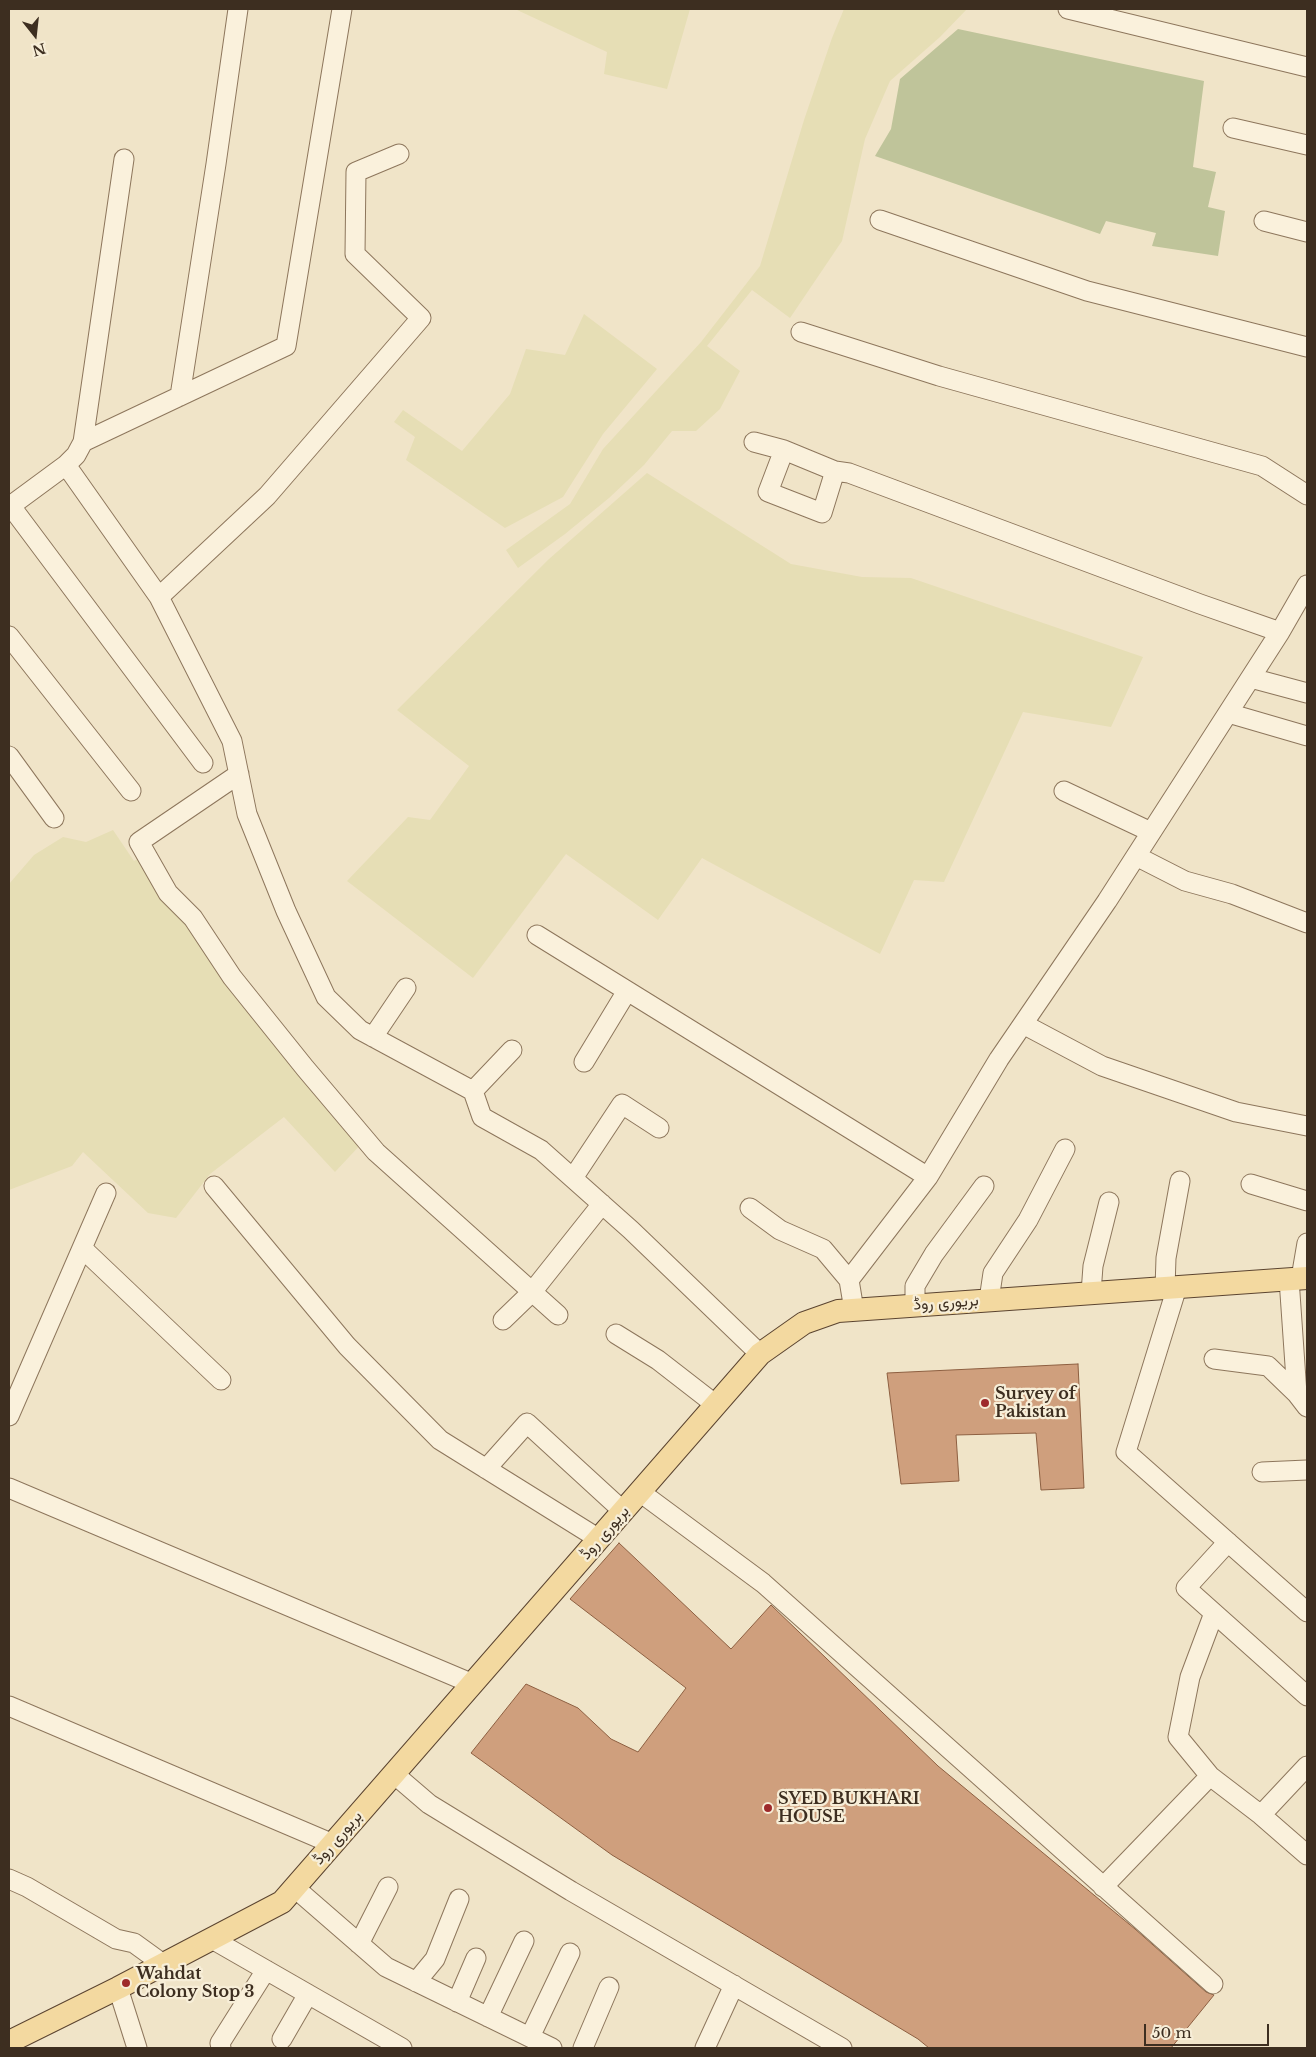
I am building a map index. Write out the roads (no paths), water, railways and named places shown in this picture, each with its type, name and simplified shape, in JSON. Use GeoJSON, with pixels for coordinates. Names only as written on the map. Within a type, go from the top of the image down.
{"type":"FeatureCollection","features":[{"type":"Feature","properties":{"kind":"main road","name":"بریوری روڈ"},"geometry":{"type":"LineString","coordinates":[[9,2042],[118,1988],[282,1902],[760,1354],[804,1323],[838,1311],[1299,1278]]}},
{"type":"Feature","properties":{"kind":"street"},"geometry":{"type":"LineString","coordinates":[[180,396],[238,9]]}},
{"type":"Feature","properties":{"kind":"street"},"geometry":{"type":"LineString","coordinates":[[203,763],[10,506],[75,454],[180,396],[286,346],[342,9]]}},
{"type":"Feature","properties":{"kind":"street"},"geometry":{"type":"LineString","coordinates":[[1068,9],[1307,67]]}},
{"type":"Feature","properties":{"kind":"street"},"geometry":{"type":"LineString","coordinates":[[1233,128],[1307,145]]}},
{"type":"Feature","properties":{"kind":"street"},"geometry":{"type":"LineString","coordinates":[[159,597],[267,496],[422,318],[355,254],[356,172],[399,154]]}},
{"type":"Feature","properties":{"kind":"street"},"geometry":{"type":"LineString","coordinates":[[124,159],[75,454],[159,597],[232,741],[247,814],[286,911],[326,997],[360,1030],[473,1091],[482,1117],[542,1150],[602,1204],[760,1354]]}},
{"type":"Feature","properties":{"kind":"street"},"geometry":{"type":"LineString","coordinates":[[880,220],[1087,291],[1307,348]]}},
{"type":"Feature","properties":{"kind":"street"},"geometry":{"type":"LineString","coordinates":[[1264,222],[1307,232]]}},
{"type":"Feature","properties":{"kind":"street"},"geometry":{"type":"LineString","coordinates":[[801,332],[939,376],[1262,466],[1307,496]]}},
{"type":"Feature","properties":{"kind":"street"},"geometry":{"type":"LineString","coordinates":[[754,442],[784,450],[835,471],[849,473],[1280,632]]}},
{"type":"Feature","properties":{"kind":"street"},"geometry":{"type":"LineString","coordinates":[[784,450],[768,492],[822,513],[835,471]]}},
{"type":"Feature","properties":{"kind":"street"},"geometry":{"type":"LineString","coordinates":[[849,1280],[928,1177],[999,1059],[1136,856],[1251,678],[1307,585]]}},
{"type":"Feature","properties":{"kind":"street"},"geometry":{"type":"LineString","coordinates":[[9,636],[131,791]]}},
{"type":"Feature","properties":{"kind":"street"},"geometry":{"type":"LineString","coordinates":[[1251,678],[1307,693]]}},
{"type":"Feature","properties":{"kind":"street"},"geometry":{"type":"LineString","coordinates":[[1228,713],[1307,736]]}},
{"type":"Feature","properties":{"kind":"street"},"geometry":{"type":"LineString","coordinates":[[9,756],[54,818]]}},
{"type":"Feature","properties":{"kind":"street"},"geometry":{"type":"LineString","coordinates":[[239,774],[139,842],[168,893],[193,918],[232,977],[376,1152],[558,1315]]}},
{"type":"Feature","properties":{"kind":"street"},"geometry":{"type":"LineString","coordinates":[[1064,791],[1151,832]]}},
{"type":"Feature","properties":{"kind":"street"},"geometry":{"type":"LineString","coordinates":[[1136,856],[1185,881],[1232,894],[1307,923]]}},
{"type":"Feature","properties":{"kind":"street"},"geometry":{"type":"LineString","coordinates":[[537,935],[928,1177]]}},
{"type":"Feature","properties":{"kind":"street"},"geometry":{"type":"LineString","coordinates":[[374,1037],[406,988]]}},
{"type":"Feature","properties":{"kind":"street"},"geometry":{"type":"LineString","coordinates":[[584,1062],[627,991]]}},
{"type":"Feature","properties":{"kind":"street"},"geometry":{"type":"LineString","coordinates":[[1023,1024],[1102,1066],[1236,1112],[1307,1126]]}},
{"type":"Feature","properties":{"kind":"street"},"geometry":{"type":"LineString","coordinates":[[473,1091],[512,1050]]}},
{"type":"Feature","properties":{"kind":"street"},"geometry":{"type":"LineString","coordinates":[[573,1178],[622,1104],[659,1128]]}},
{"type":"Feature","properties":{"kind":"street"},"geometry":{"type":"LineString","coordinates":[[988,1300],[993,1273],[1028,1220],[1065,1149]]}},
{"type":"Feature","properties":{"kind":"street"},"geometry":{"type":"LineString","coordinates":[[1180,1181],[1166,1258],[1171,1288],[1126,1452],[1307,1612]]}},
{"type":"Feature","properties":{"kind":"street"},"geometry":{"type":"LineString","coordinates":[[1251,1184],[1307,1201]]}},
{"type":"Feature","properties":{"kind":"street"},"geometry":{"type":"LineString","coordinates":[[214,1186],[347,1346],[440,1440],[599,1539]]}},
{"type":"Feature","properties":{"kind":"street"},"geometry":{"type":"LineString","coordinates":[[915,1305],[915,1286],[934,1254],[984,1186]]}},
{"type":"Feature","properties":{"kind":"street"},"geometry":{"type":"LineString","coordinates":[[9,1416],[17,1376],[82,1249],[106,1193]]}},
{"type":"Feature","properties":{"kind":"street"},"geometry":{"type":"LineString","coordinates":[[1091,1293],[1093,1266],[1109,1202]]}},
{"type":"Feature","properties":{"kind":"street"},"geometry":{"type":"LineString","coordinates":[[503,1320],[532,1292],[602,1204]]}},
{"type":"Feature","properties":{"kind":"street"},"geometry":{"type":"LineString","coordinates":[[750,1208],[780,1230],[824,1249],[849,1280],[854,1310]]}},
{"type":"Feature","properties":{"kind":"street"},"geometry":{"type":"LineString","coordinates":[[1302,1401],[1299,1278],[1307,1243]]}},
{"type":"Feature","properties":{"kind":"street"},"geometry":{"type":"LineString","coordinates":[[82,1249],[221,1380]]}},
{"type":"Feature","properties":{"kind":"street"},"geometry":{"type":"LineString","coordinates":[[616,1334],[658,1360],[716,1405]]}},
{"type":"Feature","properties":{"kind":"street"},"geometry":{"type":"LineString","coordinates":[[1214,1359],[1268,1366],[1302,1401]]}},
{"type":"Feature","properties":{"kind":"street"},"geometry":{"type":"LineString","coordinates":[[486,1469],[527,1423],[623,1512]]}},
{"type":"Feature","properties":{"kind":"street"},"geometry":{"type":"LineString","coordinates":[[1262,1472],[1307,1470]]}},
{"type":"Feature","properties":{"kind":"street"},"geometry":{"type":"LineString","coordinates":[[9,1488],[472,1684]]}},
{"type":"Feature","properties":{"kind":"street"},"geometry":{"type":"LineString","coordinates":[[640,1492],[763,1583],[1213,1984]]}},
{"type":"Feature","properties":{"kind":"street"},"geometry":{"type":"LineString","coordinates":[[1228,1542],[1186,1588],[1307,1696]]}},
{"type":"Feature","properties":{"kind":"street"},"geometry":{"type":"LineString","coordinates":[[1214,1613],[1190,1677],[1178,1737],[1210,1776],[1261,1815],[1307,1855]]}},
{"type":"Feature","properties":{"kind":"street"},"geometry":{"type":"LineString","coordinates":[[9,1706],[333,1844]]}},
{"type":"Feature","properties":{"kind":"street"},"geometry":{"type":"LineString","coordinates":[[1261,1815],[1307,1766]]}},
{"type":"Feature","properties":{"kind":"street"},"geometry":{"type":"LineString","coordinates":[[394,1774],[429,1804],[571,1891],[842,2048]]}},
{"type":"Feature","properties":{"kind":"street"},"geometry":{"type":"LineString","coordinates":[[1103,1887],[1210,1776]]}},
{"type":"Feature","properties":{"kind":"street"},"geometry":{"type":"LineString","coordinates":[[9,1879],[27,1887],[116,1938],[134,1943],[163,1964]]}},
{"type":"Feature","properties":{"kind":"street"},"geometry":{"type":"LineString","coordinates":[[359,1944],[388,1887]]}},
{"type":"Feature","properties":{"kind":"street"},"geometry":{"type":"LineString","coordinates":[[294,1888],[386,1967],[552,2048]]}},
{"type":"Feature","properties":{"kind":"street"},"geometry":{"type":"LineString","coordinates":[[416,1982],[435,1959],[459,1899]]}},
{"type":"Feature","properties":{"kind":"street"},"geometry":{"type":"LineString","coordinates":[[212,1939],[402,2048]]}},
{"type":"Feature","properties":{"kind":"street"},"geometry":{"type":"LineString","coordinates":[[488,2017],[524,1941]]}},
{"type":"Feature","properties":{"kind":"street"},"geometry":{"type":"LineString","coordinates":[[530,2037],[570,1953]]}},
{"type":"Feature","properties":{"kind":"street"},"geometry":{"type":"LineString","coordinates":[[457,2002],[476,1958]]}},
{"type":"Feature","properties":{"kind":"street"},"geometry":{"type":"LineString","coordinates":[[221,2048],[220,2043],[266,1970]]}},
{"type":"Feature","properties":{"kind":"street"},"geometry":{"type":"LineString","coordinates":[[704,2048],[734,1986]]}},
{"type":"Feature","properties":{"kind":"street"},"geometry":{"type":"LineString","coordinates":[[583,2048],[609,1987]]}},
{"type":"Feature","properties":{"kind":"street"},"geometry":{"type":"LineString","coordinates":[[118,1988],[137,2048]]}},
{"type":"Feature","properties":{"kind":"street"},"geometry":{"type":"LineString","coordinates":[[282,2039],[308,1994]]}},
{"type":"Feature","properties":{"kind":"place","name":"Survey of Pakistan"},"geometry":{"type":"Point","coordinates":[985,1403]}},
{"type":"Feature","properties":{"kind":"place","name":"SYED BUKHARI HOUSE"},"geometry":{"type":"Point","coordinates":[768,1808]}},
{"type":"Feature","properties":{"kind":"place","name":"Wahdat Colony Stop 3"},"geometry":{"type":"Point","coordinates":[126,1983]}}]}
